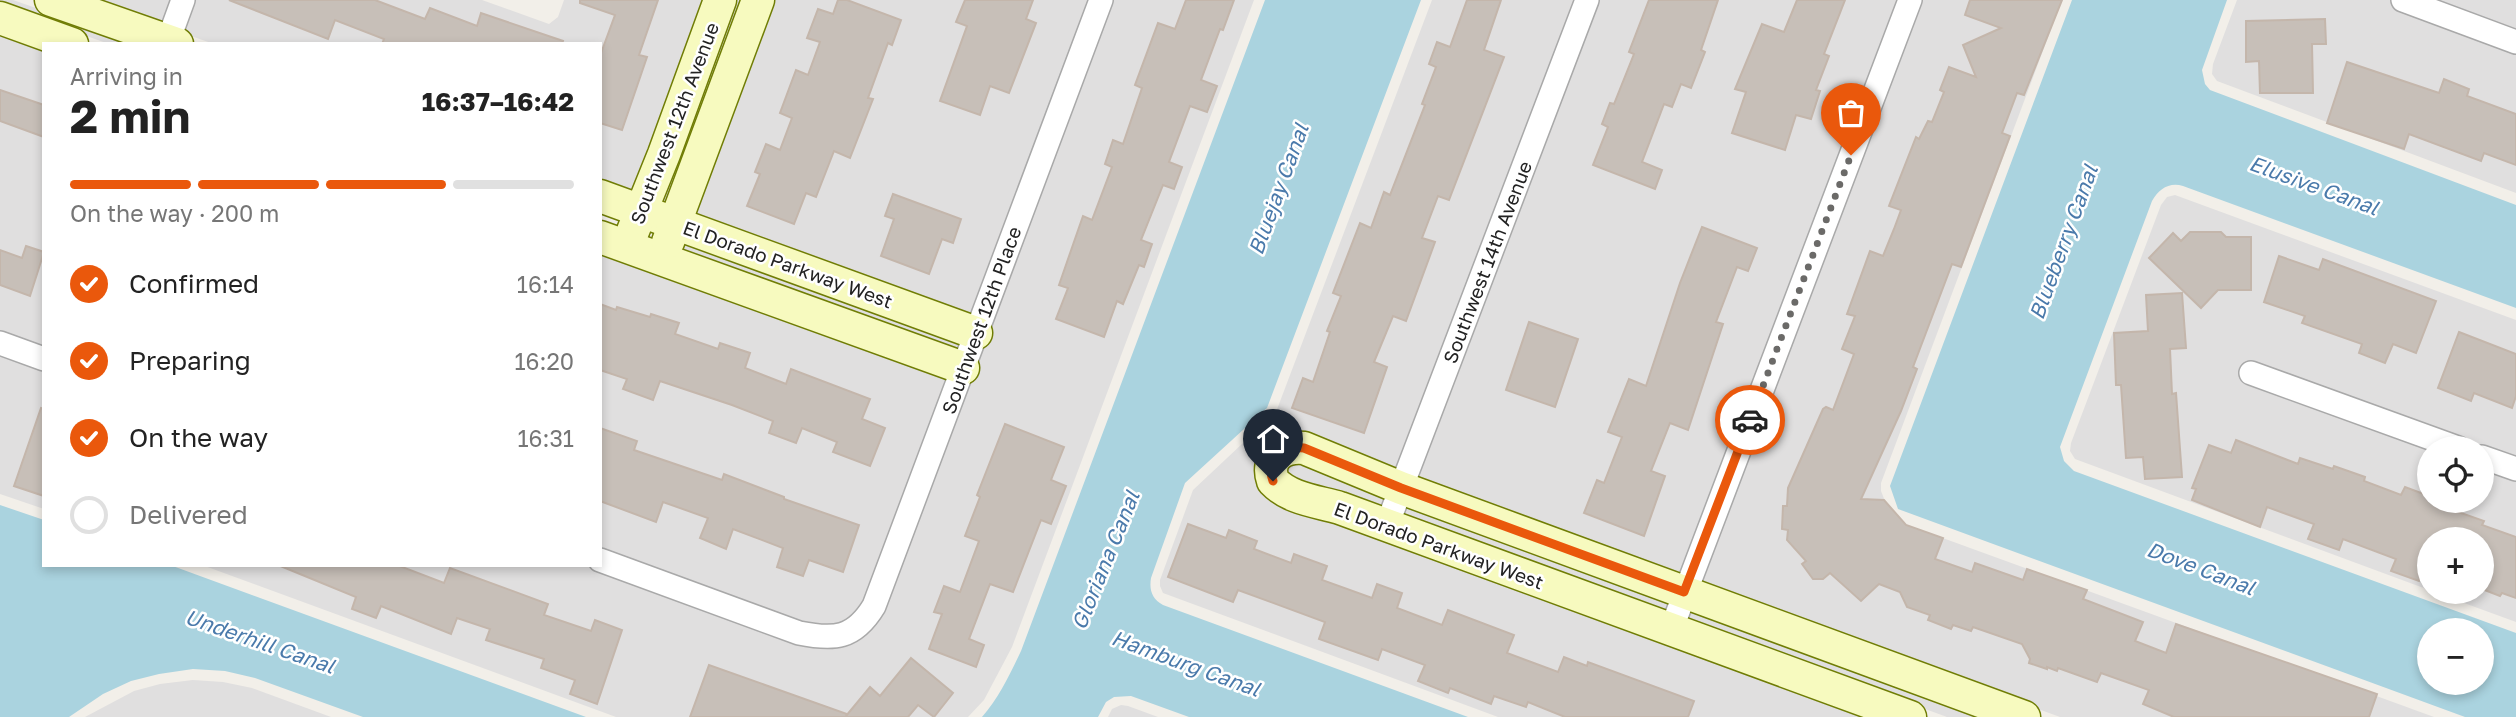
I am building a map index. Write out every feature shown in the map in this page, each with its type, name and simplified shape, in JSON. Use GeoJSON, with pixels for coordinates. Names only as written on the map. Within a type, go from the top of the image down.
{"type":"FeatureCollection","features":[{"type":"Feature","properties":{"kind":"street"},"geometry":{"type":"LineString","coordinates":[[51,0],[168,42]]}},
{"type":"Feature","properties":{"kind":"street"},"geometry":{"type":"LineString","coordinates":[[171,42],[183,0]]}},
{"type":"Feature","properties":{"kind":"street","name":"Southwest 12th Avenue"},"geometry":{"type":"LineString","coordinates":[[614,242],[640,211],[664,154],[720,0]]}},
{"type":"Feature","properties":{"kind":"street","name":"Southwest 12th Avenue"},"geometry":{"type":"LineString","coordinates":[[662,259],[758,0]]}},
{"type":"Feature","properties":{"kind":"street","name":"Southwest 12th Place"},"geometry":{"type":"LineString","coordinates":[[602,561],[799,633],[833,638],[850,632],[864,622],[874,606],[1101,0]]}},
{"type":"Feature","properties":{"kind":"street","name":"Southwest 14th Avenue"},"geometry":{"type":"LineString","coordinates":[[1387,525],[1587,0]]}},
{"type":"Feature","properties":{"kind":"street"},"geometry":{"type":"LineString","coordinates":[[1671,630],[1910,0]]}},
{"type":"Feature","properties":{"kind":"street"},"geometry":{"type":"LineString","coordinates":[[2403,0],[2516,42]]}},
{"type":"Feature","properties":{"kind":"street"},"geometry":{"type":"LineString","coordinates":[[0,18],[66,42]]}},
{"type":"Feature","properties":{"kind":"street","name":"El Dorado Parkway West"},"geometry":{"type":"LineString","coordinates":[[602,197],[975,333]]}},
{"type":"Feature","properties":{"kind":"street","name":"El Dorado Parkway West"},"geometry":{"type":"LineString","coordinates":[[614,242],[963,368]]}},
{"type":"Feature","properties":{"kind":"street"},"geometry":{"type":"LineString","coordinates":[[0,343],[42,358]]}},
{"type":"Feature","properties":{"kind":"street"},"geometry":{"type":"LineString","coordinates":[[2251,373],[2425,436]]}},
{"type":"Feature","properties":{"kind":"street","name":"El Dorado Parkway West"},"geometry":{"type":"LineString","coordinates":[[1910,717],[1340,508],[1293,495],[1281,490],[1273,481],[1270,474],[1275,458],[1291,447],[1304,448],[1401,488],[2024,717]]}},
{"type":"Feature","properties":{"kind":"street"},"geometry":{"type":"LineString","coordinates":[[2494,461],[2516,469]]}},
{"type":"Feature","properties":{"kind":"shaded area"},"geometry":{"type":"Polygon","coordinates":[[[0,0],[13,0],[133,42],[103,42],[0,5],[0,0]]]}},
{"type":"Feature","properties":{"kind":"shaded area"},"geometry":{"type":"Polygon","coordinates":[[[88,0],[482,0],[549,24],[558,17],[564,0],[708,0],[634,196],[602,184],[602,42],[208,42],[88,0]]]}},
{"type":"Feature","properties":{"kind":"shaded area"},"geometry":{"type":"Polygon","coordinates":[[[732,0],[746,0],[669,208],[655,203],[732,0]]]}},
{"type":"Feature","properties":{"kind":"shaded area"},"geometry":{"type":"Polygon","coordinates":[[[770,0],[1254,0],[1012,647],[984,700],[968,717],[616,717],[207,567],[602,567],[602,250],[677,252],[770,0]]]}},
{"type":"Feature","properties":{"kind":"shaded area"},"geometry":{"type":"Polygon","coordinates":[[[1432,0],[2062,0],[1881,483],[1881,491],[1891,516],[1907,525],[2434,717],[2060,717],[1362,460],[1262,461],[1336,519],[1875,717],[1498,717],[1163,593],[1160,580],[1193,490],[1276,412],[1432,0]]]}},
{"type":"Feature","properties":{"kind":"shaded area"},"geometry":{"type":"Polygon","coordinates":[[[2237,0],[2516,0],[2516,193],[2217,81],[2212,74],[2213,64],[2237,0]]]}},
{"type":"Feature","properties":{"kind":"shaded area"},"geometry":{"type":"Polygon","coordinates":[[[0,31],[42,46],[42,508],[0,494],[0,31]]]}},
{"type":"Feature","properties":{"kind":"shaded area"},"geometry":{"type":"Polygon","coordinates":[[[2175,195],[2516,320],[2516,622],[2467,604],[2494,604],[2494,527],[2417,527],[2417,586],[2075,459],[2070,451],[2071,443],[2161,205],[2167,197],[2175,195]]]}},
{"type":"Feature","properties":{"kind":"shaded area"},"geometry":{"type":"Polygon","coordinates":[[[1292,460],[1988,717],[1947,717],[1344,496],[1288,479],[1284,466],[1292,460]]]}},
{"type":"Feature","properties":{"kind":"shaded area"},"geometry":{"type":"Polygon","coordinates":[[[193,680],[252,688],[331,717],[85,717],[134,691],[160,684],[193,680]]]}},
{"type":"Feature","properties":{"kind":"shaded area"},"geometry":{"type":"Polygon","coordinates":[[[1121,705],[1158,717],[1108,717],[1112,709],[1121,705]]]}},
{"type":"Feature","properties":{"kind":"water"},"geometry":{"type":"Polygon","coordinates":[[[1265,0],[1421,0],[1267,408],[1185,483],[1151,578],[1151,590],[1156,600],[1163,605],[1468,717],[1189,717],[1131,696],[1114,697],[1106,702],[1098,717],[982,717],[999,694],[1021,651],[1265,0]]]}},
{"type":"Feature","properties":{"kind":"water"},"geometry":{"type":"Polygon","coordinates":[[[2072,0],[2227,0],[2202,70],[2205,84],[2210,90],[2516,205],[2516,308],[2183,186],[2165,188],[2152,201],[2060,447],[2064,461],[2074,471],[2417,597],[2417,604],[2437,604],[2475,618],[2417,618],[2417,695],[2494,695],[2494,625],[2516,633],[2516,717],[2465,717],[1898,509],[1890,486],[2072,0]]]}},
{"type":"Feature","properties":{"kind":"water","name":"Underhill Canal"},"geometry":{"type":"Polygon","coordinates":[[[0,505],[42,519],[42,567],[175,567],[586,717],[363,717],[255,678],[225,671],[193,669],[131,681],[103,694],[69,717],[0,717],[0,505]]]}},
{"type":"Feature","properties":{"kind":"building"},"geometry":{"type":"Polygon","coordinates":[[[229,0],[375,0],[425,19],[430,8],[477,26],[481,13],[563,41],[383,42],[384,39],[335,20],[328,39],[229,0]]]}},
{"type":"Feature","properties":{"kind":"building"},"geometry":{"type":"Polygon","coordinates":[[[580,0],[658,0],[639,55],[647,57],[622,130],[602,124],[602,51],[615,15],[580,3],[580,0]]]}},
{"type":"Feature","properties":{"kind":"building"},"geometry":{"type":"Polygon","coordinates":[[[838,0],[847,0],[901,20],[892,45],[888,43],[868,98],[873,99],[850,158],[834,151],[816,197],[806,193],[794,224],[747,206],[760,174],[755,172],[766,144],[780,150],[792,118],[780,113],[796,70],[808,75],[820,42],[807,38],[818,9],[833,14],[838,0]]]}},
{"type":"Feature","properties":{"kind":"building"},"geometry":{"type":"Polygon","coordinates":[[[965,0],[1033,0],[1026,19],[1036,23],[1009,93],[990,86],[980,115],[940,101],[967,26],[956,22],[965,0]]]}},
{"type":"Feature","properties":{"kind":"building"},"geometry":{"type":"Polygon","coordinates":[[[1186,0],[1234,0],[1201,80],[1217,86],[1207,112],[1190,106],[1169,162],[1182,167],[1174,189],[1163,185],[1141,240],[1152,244],[1144,267],[1139,265],[1123,304],[1117,301],[1104,337],[1056,319],[1068,288],[1059,285],[1083,216],[1092,220],[1112,167],[1105,164],[1113,140],[1123,144],[1142,88],[1135,85],[1158,23],[1175,29],[1186,0]]]}},
{"type":"Feature","properties":{"kind":"building"},"geometry":{"type":"Polygon","coordinates":[[[1467,0],[1501,0],[1484,50],[1504,57],[1449,200],[1438,196],[1422,238],[1435,242],[1406,321],[1393,316],[1374,362],[1387,367],[1364,433],[1292,408],[1303,378],[1313,382],[1330,332],[1327,331],[1341,296],[1333,293],[1360,223],[1371,228],[1384,192],[1390,195],[1425,105],[1422,104],[1436,67],[1429,64],[1437,42],[1450,47],[1467,0]]]}},
{"type":"Feature","properties":{"kind":"building"},"geometry":{"type":"Polygon","coordinates":[[[1649,0],[1718,0],[1701,50],[1705,52],[1691,88],[1681,84],[1672,107],[1664,104],[1642,162],[1662,170],[1655,189],[1593,165],[1608,127],[1602,124],[1610,103],[1614,104],[1634,54],[1629,52],[1649,0]]]}},
{"type":"Feature","properties":{"kind":"building"},"geometry":{"type":"Polygon","coordinates":[[[1797,0],[1845,0],[1824,54],[1829,56],[1816,90],[1820,91],[1811,119],[1796,115],[1785,150],[1732,133],[1746,92],[1735,89],[1762,24],[1784,32],[1797,0]]]}},
{"type":"Feature","properties":{"kind":"building"},"geometry":{"type":"Polygon","coordinates":[[[1970,0],[2062,0],[2024,95],[2017,93],[2002,133],[2010,136],[1961,267],[1952,264],[1913,367],[1917,369],[1901,411],[1861,499],[1884,500],[1906,525],[1943,538],[1935,559],[1972,572],[1975,563],[2023,580],[2027,569],[2087,590],[2083,599],[2143,622],[2135,641],[2166,653],[2176,624],[2377,694],[2369,717],[2174,717],[2143,704],[2149,690],[2101,673],[2097,682],[2058,668],[2057,671],[2029,663],[2030,659],[2022,644],[1973,627],[1971,631],[1953,625],[1951,629],[1928,620],[1930,615],[1907,607],[1900,592],[1879,584],[1861,601],[1830,573],[1823,579],[1813,579],[1802,564],[1806,561],[1787,540],[1788,530],[1782,529],[1783,506],[1787,506],[1788,488],[1823,409],[1826,407],[1833,410],[1854,354],[1842,349],[1855,316],[1847,314],[1870,251],[1883,256],[1894,229],[1901,210],[1889,206],[1916,137],[1919,139],[1928,121],[1932,122],[1944,92],[1940,90],[1949,67],[1976,77],[1963,45],[2001,28],[1965,15],[1970,0]]]}},
{"type":"Feature","properties":{"kind":"building"},"geometry":{"type":"Polygon","coordinates":[[[2325,19],[2326,44],[2312,44],[2313,93],[2260,93],[2259,61],[2246,62],[2246,21],[2325,19]]]}},
{"type":"Feature","properties":{"kind":"building"},"geometry":{"type":"Polygon","coordinates":[[[2347,62],[2439,93],[2444,79],[2469,89],[2467,96],[2516,114],[2516,165],[2484,153],[2481,161],[2409,134],[2404,149],[2327,123],[2347,62]]]}},
{"type":"Feature","properties":{"kind":"building"},"geometry":{"type":"Polygon","coordinates":[[[0,90],[42,104],[42,136],[0,121],[0,90]]]}},
{"type":"Feature","properties":{"kind":"building"},"geometry":{"type":"Polygon","coordinates":[[[893,194],[961,219],[953,243],[942,239],[929,274],[881,256],[894,219],[885,216],[893,194]]]}},
{"type":"Feature","properties":{"kind":"building"},"geometry":{"type":"Polygon","coordinates":[[[1702,227],[1757,248],[1748,271],[1737,267],[1716,322],[1723,324],[1688,430],[1670,423],[1651,471],[1665,476],[1644,536],[1584,513],[1597,480],[1604,483],[1622,437],[1608,432],[1629,379],[1646,386],[1680,283],[1702,227]]]}},
{"type":"Feature","properties":{"kind":"building"},"geometry":{"type":"Polygon","coordinates":[[[2190,232],[2221,232],[2226,237],[2251,237],[2251,290],[2218,290],[2201,308],[2149,258],[2173,233],[2181,241],[2190,232]]]}},
{"type":"Feature","properties":{"kind":"building"},"geometry":{"type":"Polygon","coordinates":[[[26,246],[42,251],[30,296],[0,285],[0,250],[22,258],[26,246]]]}},
{"type":"Feature","properties":{"kind":"building"},"geometry":{"type":"Polygon","coordinates":[[[2279,256],[2319,270],[2323,259],[2436,301],[2416,353],[2393,344],[2385,363],[2359,353],[2362,344],[2302,323],[2305,316],[2264,302],[2279,256]]]}},
{"type":"Feature","properties":{"kind":"building"},"geometry":{"type":"Polygon","coordinates":[[[2182,293],[2186,348],[2170,349],[2172,394],[2176,393],[2182,477],[2145,479],[2143,457],[2126,458],[2121,385],[2116,385],[2114,333],[2148,331],[2146,295],[2182,293]]]}},
{"type":"Feature","properties":{"kind":"building"},"geometry":{"type":"Polygon","coordinates":[[[602,305],[650,317],[651,314],[679,323],[675,334],[718,349],[720,343],[750,353],[745,368],[786,384],[791,369],[870,399],[862,419],[885,428],[870,466],[833,452],[837,442],[802,428],[796,443],[769,433],[773,421],[732,405],[660,381],[653,400],[623,389],[627,379],[602,371],[602,305]]]}},
{"type":"Feature","properties":{"kind":"building"},"geometry":{"type":"Polygon","coordinates":[[[1529,322],[1578,339],[1555,407],[1506,390],[1529,322]]]}},
{"type":"Feature","properties":{"kind":"building"},"geometry":{"type":"Polygon","coordinates":[[[2459,332],[2516,354],[2516,396],[2512,408],[2474,393],[2471,401],[2438,388],[2459,332]]]}},
{"type":"Feature","properties":{"kind":"building"},"geometry":{"type":"Polygon","coordinates":[[[41,408],[42,408],[42,495],[14,486],[41,408]]]}},
{"type":"Feature","properties":{"kind":"building"},"geometry":{"type":"Polygon","coordinates":[[[1005,424],[1064,447],[1051,480],[1066,486],[1051,524],[1041,520],[1013,592],[990,584],[969,639],[984,645],[976,667],[929,649],[942,614],[934,612],[944,586],[960,592],[979,541],[965,536],[980,497],[977,495],[1005,424]]]}},
{"type":"Feature","properties":{"kind":"building"},"geometry":{"type":"Polygon","coordinates":[[[602,429],[637,441],[634,450],[722,480],[724,474],[784,499],[859,525],[843,572],[809,560],[803,576],[777,567],[783,548],[733,529],[726,549],[700,538],[708,518],[663,502],[656,522],[602,502],[602,429]]]}},
{"type":"Feature","properties":{"kind":"building"},"geometry":{"type":"Polygon","coordinates":[[[2236,440],[2298,464],[2300,458],[2333,469],[2334,466],[2365,477],[2364,481],[2401,495],[2405,487],[2417,492],[2417,513],[2461,513],[2484,521],[2482,525],[2488,527],[2417,527],[2417,580],[2391,571],[2396,559],[2343,539],[2339,550],[2308,539],[2314,524],[2267,507],[2260,527],[2192,500],[2196,489],[2192,488],[2209,445],[2231,453],[2236,440]]]}},
{"type":"Feature","properties":{"kind":"building"},"geometry":{"type":"Polygon","coordinates":[[[1188,524],[1226,538],[1229,530],[1257,541],[1254,549],[1291,563],[1294,554],[1327,566],[1322,580],[1372,598],[1377,584],[1402,593],[1397,608],[1442,625],[1448,610],[1514,635],[1507,653],[1558,672],[1564,657],[1587,666],[1588,662],[1694,701],[1688,717],[1565,717],[1528,702],[1526,707],[1494,696],[1491,704],[1450,688],[1448,693],[1418,681],[1425,665],[1382,649],[1378,660],[1319,639],[1325,622],[1238,590],[1233,602],[1168,577],[1188,524]]]}},
{"type":"Feature","properties":{"kind":"building"},"geometry":{"type":"Polygon","coordinates":[[[2494,529],[2516,537],[2516,598],[2502,593],[2500,596],[2494,594],[2494,529]]]}},
{"type":"Feature","properties":{"kind":"building"},"geometry":{"type":"Polygon","coordinates":[[[283,567],[402,567],[444,583],[450,568],[548,604],[544,615],[591,631],[595,620],[622,630],[597,704],[570,694],[575,680],[541,668],[544,659],[486,640],[490,629],[457,618],[451,634],[381,606],[376,618],[352,609],[356,597],[283,567]]]}},
{"type":"Feature","properties":{"kind":"building"},"geometry":{"type":"Polygon","coordinates":[[[911,658],[953,693],[934,717],[918,705],[908,717],[690,717],[709,665],[847,714],[846,716],[870,687],[880,696],[911,658]]]}},
{"type":"Feature","properties":{"kind":"way so far"},"geometry":{"type":"LineString","coordinates":[[1750,420],[1851,155]]}},
{"type":"Feature","properties":{"kind":"route"},"geometry":{"type":"LineString","coordinates":[[1273,481],[1270,474],[1275,458],[1291,447],[1304,448],[1357,472],[1684,592],[1750,420]]}},
{"type":"Feature","properties":{"kind":"water label","name":"Elusive Canal"},"geometry":{"type":"Point","coordinates":[2314,185]}},
{"type":"Feature","properties":{"kind":"water label","name":"Bluejay Canal"},"geometry":{"type":"Point","coordinates":[1278,189]}},
{"type":"Feature","properties":{"kind":"water label","name":"Blueberry Canal"},"geometry":{"type":"Point","coordinates":[2063,242]}},
{"type":"Feature","properties":{"kind":"water label","name":"Gloriana Canal"},"geometry":{"type":"Point","coordinates":[1105,560]}},
{"type":"Feature","properties":{"kind":"water label","name":"Dove Canal"},"geometry":{"type":"Point","coordinates":[2201,568]}},
{"type":"Feature","properties":{"kind":"water label","name":"Hamburg Canal"},"geometry":{"type":"Point","coordinates":[1186,663]}}]}
